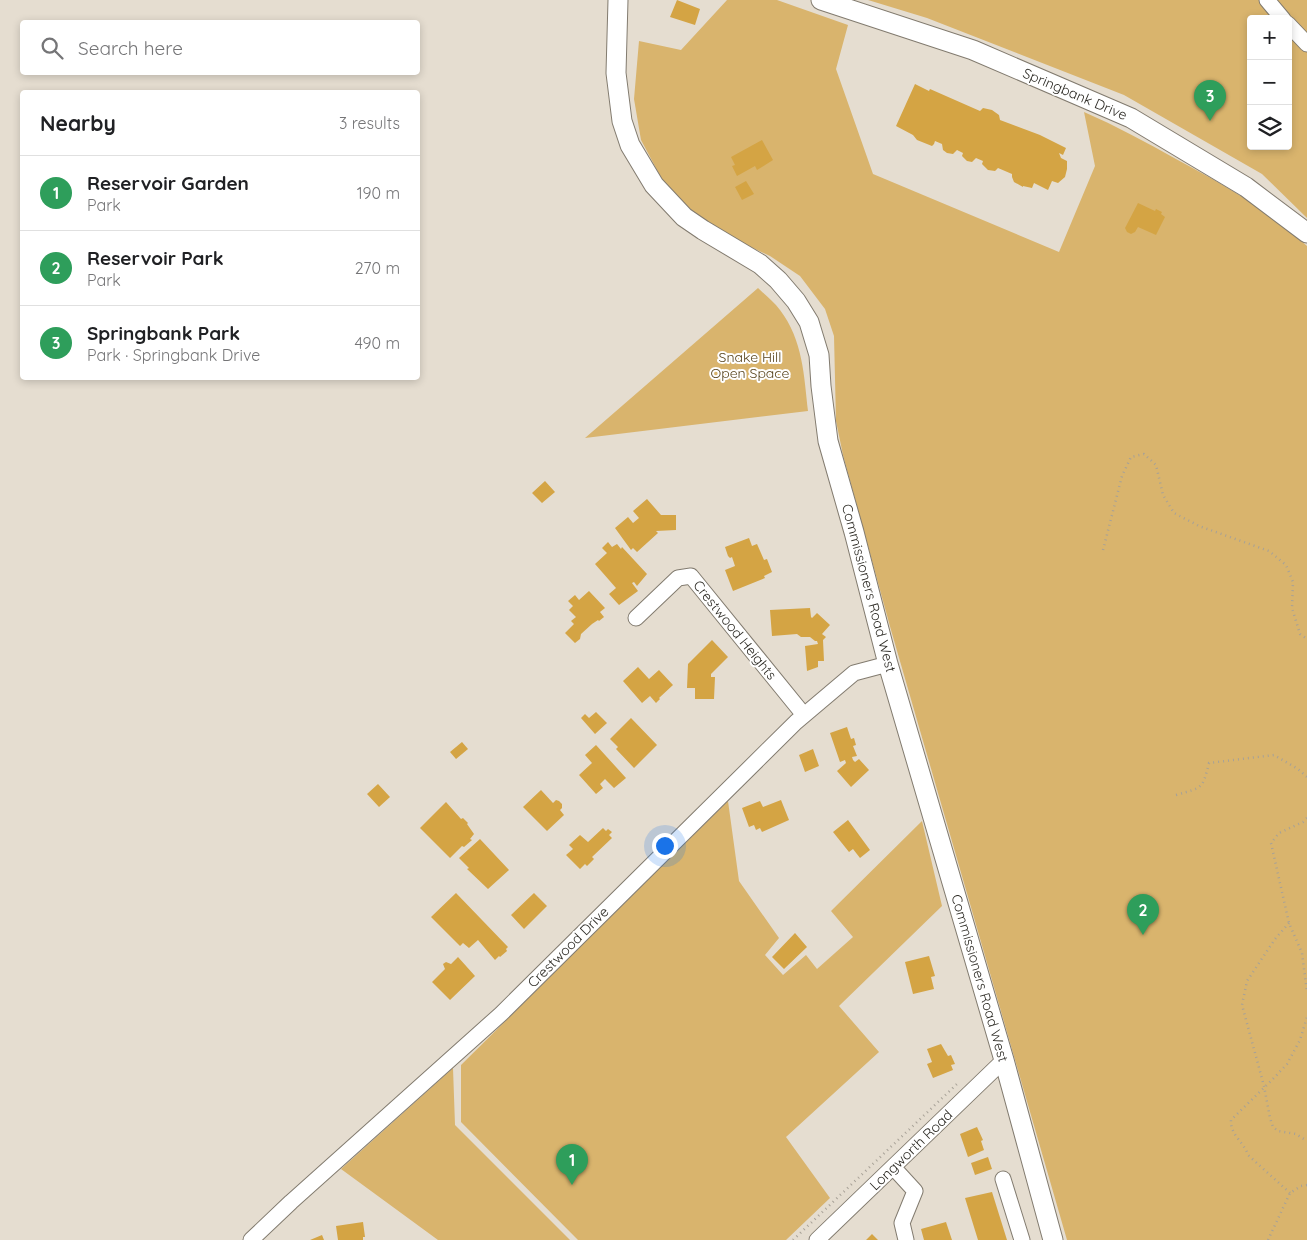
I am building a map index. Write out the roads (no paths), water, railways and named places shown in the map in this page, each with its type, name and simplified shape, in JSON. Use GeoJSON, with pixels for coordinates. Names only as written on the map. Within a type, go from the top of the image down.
{"type":"FeatureCollection","features":[{"type":"Feature","properties":{"kind":"main road","name":"Commissioners Road West"},"geometry":{"type":"LineString","coordinates":[[618,0],[616,73],[622,121],[630,145],[654,185],[684,217],[760,264],[778,280],[796,301],[809,322],[819,355],[828,441],[888,664],[1054,1238]]}},
{"type":"Feature","properties":{"kind":"main road","name":"Springbank Drive"},"geometry":{"type":"LineString","coordinates":[[821,0],[973,50],[1131,118],[1246,188],[1307,233]]}},
{"type":"Feature","properties":{"kind":"street"},"geometry":{"type":"LineString","coordinates":[[1267,0],[1280,15]]}},
{"type":"Feature","properties":{"kind":"street"},"geometry":{"type":"LineString","coordinates":[[1292,28],[1307,44]]}},
{"type":"Feature","properties":{"kind":"street","name":"Crestwood Heights"},"geometry":{"type":"LineString","coordinates":[[636,618],[678,578],[691,576],[804,715]]}},
{"type":"Feature","properties":{"kind":"street","name":"Crestwood Drive"},"geometry":{"type":"LineString","coordinates":[[251,1240],[501,1014],[804,715],[854,673],[888,664]]}},
{"type":"Feature","properties":{"kind":"street","name":"Longworth Road"},"geometry":{"type":"LineString","coordinates":[[817,1240],[1004,1060]]}},
{"type":"Feature","properties":{"kind":"street"},"geometry":{"type":"LineString","coordinates":[[893,1167],[916,1191],[902,1223],[906,1240]]}},
{"type":"Feature","properties":{"kind":"street"},"geometry":{"type":"LineString","coordinates":[[1003,1179],[1022,1240]]}},
{"type":"Feature","properties":{"kind":"place","name":"Springbank Park"},"geometry":{"type":"Point","coordinates":[1210,121]}},
{"type":"Feature","properties":{"kind":"place","name":"Reservoir Park"},"geometry":{"type":"Point","coordinates":[1143,935]}},
{"type":"Feature","properties":{"kind":"place","name":"Reservoir Garden"},"geometry":{"type":"Point","coordinates":[572,1185]}},
{"type":"Feature","properties":{"kind":"park label","name":"Snake Hill Open Space"},"geometry":{"type":"Point","coordinates":[750,366]}}]}
